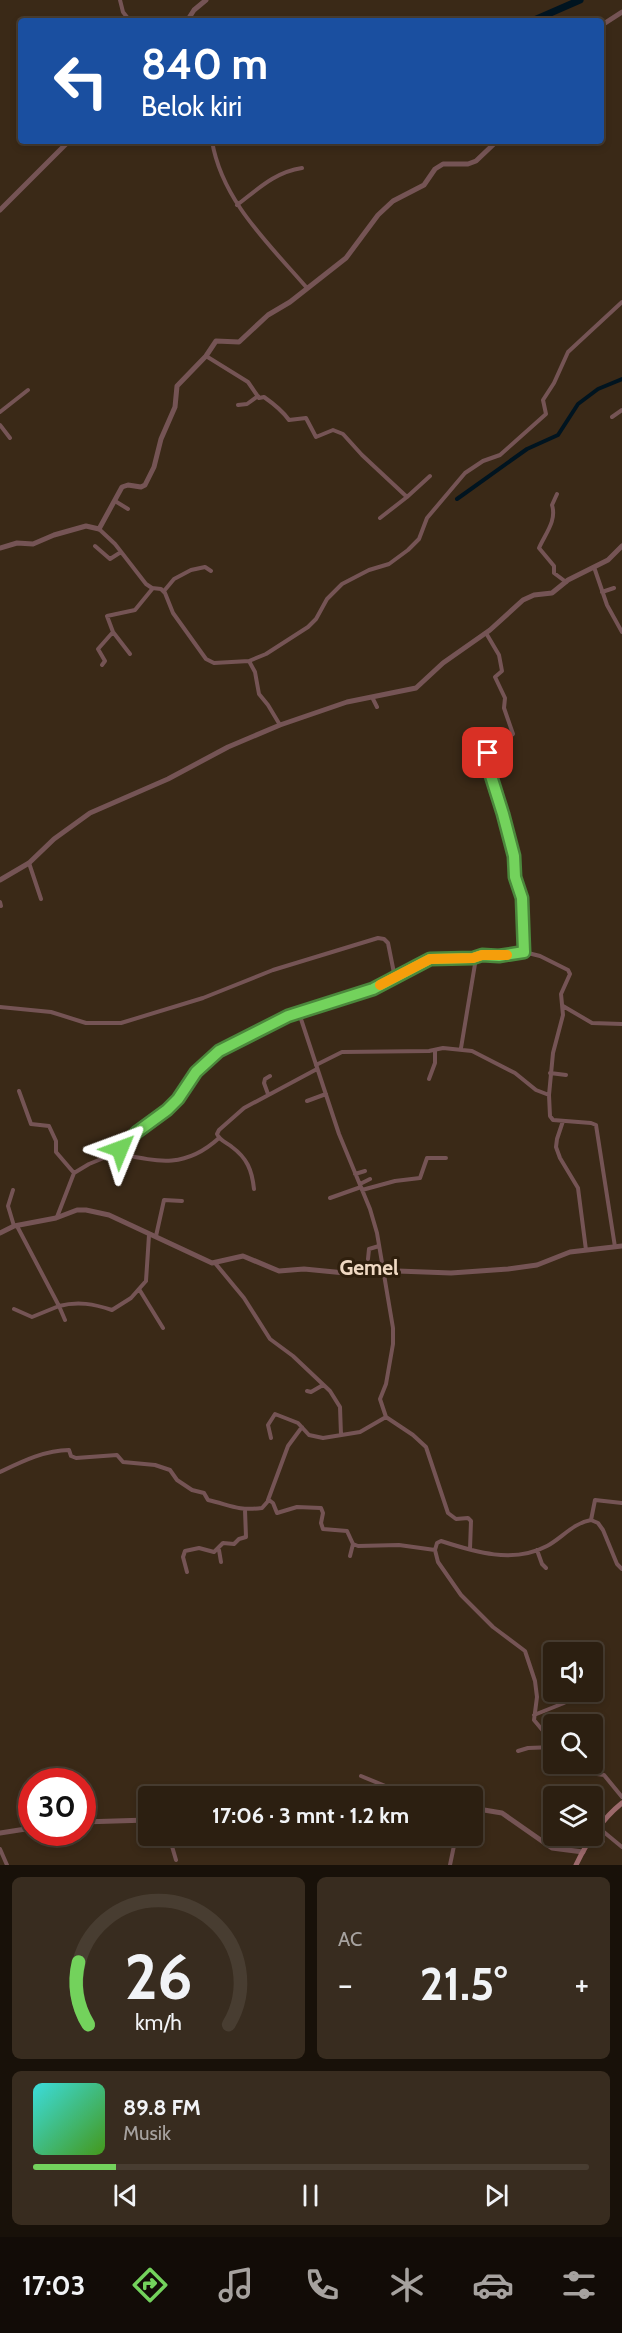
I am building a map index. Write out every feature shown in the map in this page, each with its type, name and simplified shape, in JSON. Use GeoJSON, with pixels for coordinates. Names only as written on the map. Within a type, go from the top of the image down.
{"type":"FeatureCollection","features":[{"type":"Feature","properties":{"kind":"main road"},"geometry":{"type":"LineString","coordinates":[[603,1822],[622,1803]]}},
{"type":"Feature","properties":{"kind":"main road"},"geometry":{"type":"LineString","coordinates":[[576,1865],[587,1846]]}},
{"type":"Feature","properties":{"kind":"street"},"geometry":{"type":"LineString","coordinates":[[120,0],[121,8],[128,18]]}},
{"type":"Feature","properties":{"kind":"street"},"geometry":{"type":"LineString","coordinates":[[189,18],[194,10],[206,0]]}},
{"type":"Feature","properties":{"kind":"street"},"geometry":{"type":"LineString","coordinates":[[604,24],[622,12]]}},
{"type":"Feature","properties":{"kind":"street"},"geometry":{"type":"LineString","coordinates":[[0,210],[66,144]]}},
{"type":"Feature","properties":{"kind":"street"},"geometry":{"type":"LineString","coordinates":[[213,144],[218,164],[237,205],[307,288]]}},
{"type":"Feature","properties":{"kind":"street"},"geometry":{"type":"LineString","coordinates":[[99,529],[123,486],[141,487],[148,479],[155,464],[162,434],[175,407],[177,386],[206,356],[217,340],[240,341],[268,315],[346,258],[378,215],[393,201],[424,185],[435,169],[443,164],[468,164],[476,161],[494,144]]}},
{"type":"Feature","properties":{"kind":"street"},"geometry":{"type":"LineString","coordinates":[[237,205],[269,179],[288,170],[302,168]]}},
{"type":"Feature","properties":{"kind":"street"},"geometry":{"type":"LineString","coordinates":[[164,591],[173,613],[206,660],[214,663],[249,660],[266,654],[308,627],[316,619],[327,598],[342,584],[369,570],[389,564],[416,543],[427,518],[465,473],[483,461],[500,455],[546,414],[543,400],[554,383],[567,354],[622,302]]}},
{"type":"Feature","properties":{"kind":"street"},"geometry":{"type":"LineString","coordinates":[[206,356],[248,382],[260,399],[264,397],[276,405],[291,421],[306,418],[316,437],[333,430],[343,434],[407,497]]}},
{"type":"Feature","properties":{"kind":"street"},"geometry":{"type":"LineString","coordinates":[[0,412],[28,390]]}},
{"type":"Feature","properties":{"kind":"street"},"geometry":{"type":"LineString","coordinates":[[238,405],[242,407],[258,396]]}},
{"type":"Feature","properties":{"kind":"street"},"geometry":{"type":"LineString","coordinates":[[612,417],[622,410]]}},
{"type":"Feature","properties":{"kind":"street"},"geometry":{"type":"LineString","coordinates":[[0,425],[10,438]]}},
{"type":"Feature","properties":{"kind":"street"},"geometry":{"type":"LineString","coordinates":[[380,518],[430,476]]}},
{"type":"Feature","properties":{"kind":"street"},"geometry":{"type":"LineString","coordinates":[[557,494],[552,505],[554,513],[550,527],[539,548],[554,566],[554,573],[566,582]]}},
{"type":"Feature","properties":{"kind":"street"},"geometry":{"type":"LineString","coordinates":[[115,501],[128,509]]}},
{"type":"Feature","properties":{"kind":"street"},"geometry":{"type":"LineString","coordinates":[[0,548],[17,543],[33,544],[86,526],[99,529],[146,584],[164,591]]}},
{"type":"Feature","properties":{"kind":"street"},"geometry":{"type":"LineString","coordinates":[[95,546],[110,559],[121,552]]}},
{"type":"Feature","properties":{"kind":"street"},"geometry":{"type":"LineString","coordinates":[[0,880],[29,863],[54,839],[90,813],[168,780],[228,747],[280,725],[347,702],[412,690],[449,658],[486,633],[528,597],[552,593],[566,582],[608,560],[622,546]]}},
{"type":"Feature","properties":{"kind":"street"},"geometry":{"type":"LineString","coordinates":[[164,591],[172,581],[191,570],[205,567],[211,571]]}},
{"type":"Feature","properties":{"kind":"street"},"geometry":{"type":"LineString","coordinates":[[594,567],[602,592],[622,632]]}},
{"type":"Feature","properties":{"kind":"street"},"geometry":{"type":"LineString","coordinates":[[130,654],[113,633],[107,616],[136,609],[154,588]]}},
{"type":"Feature","properties":{"kind":"street"},"geometry":{"type":"LineString","coordinates":[[602,592],[614,588]]}},
{"type":"Feature","properties":{"kind":"street"},"geometry":{"type":"LineString","coordinates":[[613,617],[621,613]]}},
{"type":"Feature","properties":{"kind":"street"},"geometry":{"type":"LineString","coordinates":[[102,665],[105,661],[98,649],[113,633]]}},
{"type":"Feature","properties":{"kind":"street"},"geometry":{"type":"LineString","coordinates":[[486,633],[499,655],[502,671],[495,677],[505,698],[504,708],[513,734],[489,751],[485,759],[514,856],[515,877],[522,898],[524,952]]}},
{"type":"Feature","properties":{"kind":"street"},"geometry":{"type":"LineString","coordinates":[[249,660],[254,669],[259,694],[280,725]]}},
{"type":"Feature","properties":{"kind":"street"},"geometry":{"type":"LineString","coordinates":[[372,696],[377,707]]}},
{"type":"Feature","properties":{"kind":"street"},"geometry":{"type":"LineString","coordinates":[[29,863],[41,899]]}},
{"type":"Feature","properties":{"kind":"street"},"geometry":{"type":"LineString","coordinates":[[0,1008],[38,1009],[86,1023],[121,1023],[203,998],[273,970],[378,938],[388,943],[395,978]]}},
{"type":"Feature","properties":{"kind":"street"},"geometry":{"type":"LineString","coordinates":[[57,1218],[74,1173],[116,1153],[137,1132],[167,1110],[178,1099],[196,1072],[219,1051],[288,1016],[367,991],[430,959],[476,958],[482,955],[499,956],[524,952],[540,956],[569,971],[570,978],[561,994],[563,1015],[550,1073],[551,1118],[591,1123],[597,1127],[619,1246],[570,1252],[537,1265],[451,1273],[383,1270],[345,1273],[304,1269],[279,1271],[240,1256],[215,1263]]}},
{"type":"Feature","properties":{"kind":"street"},"geometry":{"type":"LineString","coordinates":[[461,1048],[476,958]]}},
{"type":"Feature","properties":{"kind":"street"},"geometry":{"type":"LineString","coordinates":[[563,1006],[592,1023],[622,1024]]}},
{"type":"Feature","properties":{"kind":"street"},"geometry":{"type":"LineString","coordinates":[[299,1013],[326,1094],[370,1209],[379,1246],[393,1328],[393,1344],[386,1384],[380,1399],[386,1417],[426,1447],[447,1513],[456,1519],[468,1518],[471,1521],[470,1549]]}},
{"type":"Feature","properties":{"kind":"street"},"geometry":{"type":"LineString","coordinates":[[254,1189],[247,1162],[234,1148],[219,1138],[217,1134],[219,1130],[232,1116],[342,1052],[377,1053],[461,1048],[472,1051],[515,1073],[536,1090],[549,1095]]}},
{"type":"Feature","properties":{"kind":"street"},"geometry":{"type":"LineString","coordinates":[[429,1079],[435,1060],[435,1050]]}},
{"type":"Feature","properties":{"kind":"street"},"geometry":{"type":"LineString","coordinates":[[550,1073],[566,1075]]}},
{"type":"Feature","properties":{"kind":"street"},"geometry":{"type":"LineString","coordinates":[[268,1094],[264,1081],[270,1076]]}},
{"type":"Feature","properties":{"kind":"street"},"geometry":{"type":"LineString","coordinates":[[19,1091],[31,1124],[49,1126],[56,1141],[57,1154],[74,1173]]}},
{"type":"Feature","properties":{"kind":"street"},"geometry":{"type":"LineString","coordinates":[[307,1101],[326,1094]]}},
{"type":"Feature","properties":{"kind":"street"},"geometry":{"type":"LineString","coordinates":[[564,1121],[556,1144],[560,1158],[578,1188],[586,1251]]}},
{"type":"Feature","properties":{"kind":"street"},"geometry":{"type":"LineString","coordinates":[[116,1153],[173,1162],[192,1156],[219,1138]]}},
{"type":"Feature","properties":{"kind":"street"},"geometry":{"type":"LineString","coordinates":[[330,1198],[361,1187],[420,1178],[427,1158],[446,1158]]}},
{"type":"Feature","properties":{"kind":"street"},"geometry":{"type":"LineString","coordinates":[[355,1174],[365,1171]]}},
{"type":"Feature","properties":{"kind":"street"},"geometry":{"type":"LineString","coordinates":[[361,1187],[370,1179]]}},
{"type":"Feature","properties":{"kind":"street"},"geometry":{"type":"LineString","coordinates":[[13,1190],[8,1206],[15,1226],[65,1320]]}},
{"type":"Feature","properties":{"kind":"street"},"geometry":{"type":"LineString","coordinates":[[14,1309],[32,1317],[59,1306],[80,1303],[96,1304],[114,1310],[139,1289],[147,1278],[153,1236],[164,1200],[182,1201]]}},
{"type":"Feature","properties":{"kind":"street"},"geometry":{"type":"LineString","coordinates":[[0,1233],[15,1226],[57,1218],[77,1210],[94,1210],[215,1263],[244,1298],[270,1339],[293,1356],[335,1398],[340,1407],[341,1435]]}},
{"type":"Feature","properties":{"kind":"street"},"geometry":{"type":"LineString","coordinates":[[368,1258],[369,1249],[379,1246]]}},
{"type":"Feature","properties":{"kind":"street"},"geometry":{"type":"LineString","coordinates":[[139,1289],[163,1328]]}},
{"type":"Feature","properties":{"kind":"street"},"geometry":{"type":"LineString","coordinates":[[307,1391],[312,1392],[323,1385]]}},
{"type":"Feature","properties":{"kind":"street"},"geometry":{"type":"LineString","coordinates":[[271,1438],[268,1425],[275,1414],[298,1423],[306,1433],[329,1438],[365,1431],[386,1417]]}},
{"type":"Feature","properties":{"kind":"street"},"geometry":{"type":"LineString","coordinates":[[0,1472],[40,1455],[60,1450],[69,1450],[71,1456],[76,1458],[115,1454],[121,1461],[155,1465],[170,1470],[174,1478],[192,1490],[204,1493],[208,1500],[245,1510],[262,1508],[268,1500],[288,1446],[302,1427]]}},
{"type":"Feature","properties":{"kind":"street"},"geometry":{"type":"LineString","coordinates":[[268,1500],[273,1503],[277,1513],[297,1507],[321,1508],[323,1529],[347,1531],[353,1544],[350,1556]]}},
{"type":"Feature","properties":{"kind":"street"},"geometry":{"type":"LineString","coordinates":[[591,1520],[595,1500],[622,1503]]}},
{"type":"Feature","properties":{"kind":"street"},"geometry":{"type":"LineString","coordinates":[[221,1562],[219,1550],[223,1543],[234,1544],[238,1539],[246,1537],[245,1510]]}},
{"type":"Feature","properties":{"kind":"street"},"geometry":{"type":"LineString","coordinates":[[543,1733],[535,1723],[537,1697],[535,1681],[525,1650],[493,1627],[461,1595],[438,1562],[435,1550],[437,1543],[441,1541],[501,1556],[515,1556],[548,1546],[579,1523],[591,1520],[600,1524],[622,1569]]}},
{"type":"Feature","properties":{"kind":"street"},"geometry":{"type":"LineString","coordinates":[[353,1544],[399,1545],[435,1550]]}},
{"type":"Feature","properties":{"kind":"street"},"geometry":{"type":"LineString","coordinates":[[187,1572],[183,1552],[199,1548],[210,1552],[219,1550]]}},
{"type":"Feature","properties":{"kind":"street"},"geometry":{"type":"LineString","coordinates":[[537,1551],[546,1568]]}},
{"type":"Feature","properties":{"kind":"street"},"geometry":{"type":"LineString","coordinates":[[534,1715],[564,1703]]}},
{"type":"Feature","properties":{"kind":"street"},"geometry":{"type":"LineString","coordinates":[[518,1751],[543,1747]]}},
{"type":"Feature","properties":{"kind":"street"},"geometry":{"type":"LineString","coordinates":[[596,1774],[603,1775],[622,1797]]}},
{"type":"Feature","properties":{"kind":"street"},"geometry":{"type":"LineString","coordinates":[[362,1776],[386,1786]]}},
{"type":"Feature","properties":{"kind":"street"},"geometry":{"type":"LineString","coordinates":[[483,1810],[501,1814],[552,1848],[583,1852]]}},
{"type":"Feature","properties":{"kind":"street"},"geometry":{"type":"LineString","coordinates":[[96,1822],[138,1820]]}},
{"type":"Feature","properties":{"kind":"street"},"geometry":{"type":"LineString","coordinates":[[0,1833],[18,1830]]}},
{"type":"Feature","properties":{"kind":"street"},"geometry":{"type":"LineString","coordinates":[[603,1834],[622,1847]]}},
{"type":"Feature","properties":{"kind":"street"},"geometry":{"type":"LineString","coordinates":[[172,1846],[176,1860]]}},
{"type":"Feature","properties":{"kind":"street"},"geometry":{"type":"LineString","coordinates":[[450,1865],[454,1846]]}},
{"type":"Feature","properties":{"kind":"street"},"geometry":{"type":"LineString","coordinates":[[0,1849],[7,1865]]}},
{"type":"Feature","properties":{"kind":"waterway"},"geometry":{"type":"LineString","coordinates":[[539,18],[580,0]]}},
{"type":"Feature","properties":{"kind":"waterway"},"geometry":{"type":"LineString","coordinates":[[457,499],[527,449],[558,435],[578,404],[598,389],[622,379]]}},
{"type":"Feature","properties":{"kind":"slow traffic"},"geometry":{"type":"LineString","coordinates":[[380,985],[430,959],[507,955]]}},
{"type":"Feature","properties":{"kind":"district","name":"Gemel"},"geometry":{"type":"Point","coordinates":[369,1267]}},
{"type":"Feature","properties":{"kind":"route"},"geometry":{"type":"LineString","coordinates":[[120,1149],[137,1132],[167,1110],[178,1099],[196,1072],[222,1048],[288,1016],[373,989],[430,959],[473,958],[482,955],[499,956],[524,952],[524,909],[514,872],[514,856],[485,757],[488,753]]}}]}
